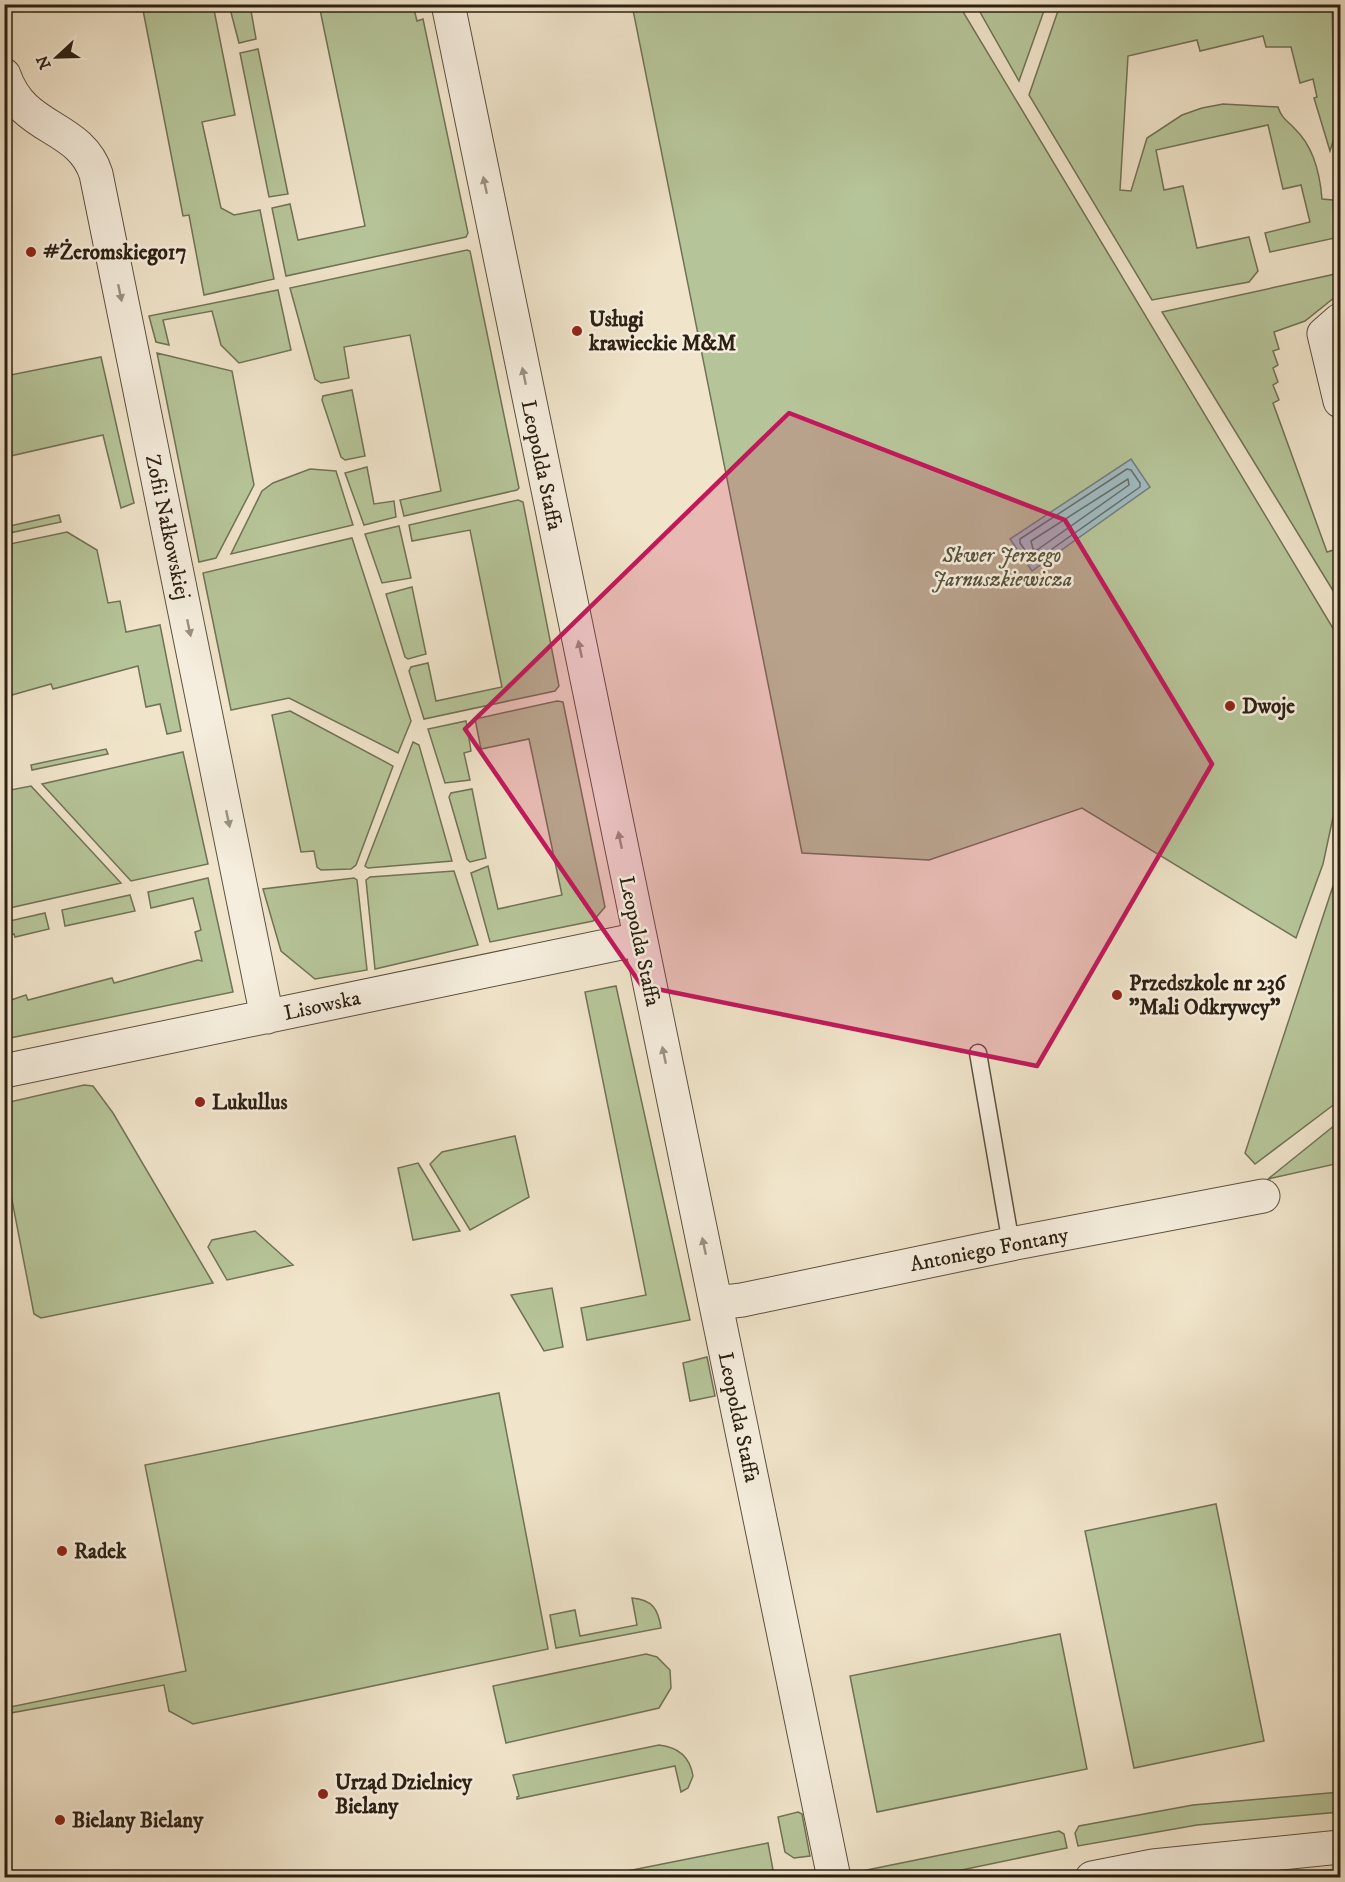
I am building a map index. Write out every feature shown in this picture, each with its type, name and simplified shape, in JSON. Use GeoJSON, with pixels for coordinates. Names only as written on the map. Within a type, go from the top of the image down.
{"type":"FeatureCollection","features":[{"type":"Feature","properties":{"kind":"street","name":"Leopolda Staffa"},"geometry":{"type":"LineString","coordinates":[[448,4],[834,1878]]}},
{"type":"Feature","properties":{"kind":"street","name":"Zofii Nałkowskiej"},"geometry":{"type":"LineString","coordinates":[[4,75],[10,94],[19,105],[80,146],[91,158],[96,174],[267,1017]]}},
{"type":"Feature","properties":{"kind":"street"},"geometry":{"type":"LineString","coordinates":[[1341,320],[1324,334],[1341,401]]}},
{"type":"Feature","properties":{"kind":"street","name":"Lisowska"},"geometry":{"type":"LineString","coordinates":[[4,1071],[640,939]]}},
{"type":"Feature","properties":{"kind":"street","name":"Antoniego Fontany"},"geometry":{"type":"LineString","coordinates":[[716,1303],[742,1300],[1011,1244],[1263,1196]]}},
{"type":"Feature","properties":{"kind":"street"},"geometry":{"type":"LineString","coordinates":[[1092,1878],[1153,1866],[1341,1847]]}},
{"type":"Feature","properties":{"kind":"lane"},"geometry":{"type":"LineString","coordinates":[[978,1053],[1011,1244]]}},
{"type":"Feature","properties":{"kind":"highlighted area"},"geometry":{"type":"Polygon","coordinates":[[[789,413],[1065,520],[1212,764],[1037,1066],[642,986],[465,729],[789,413]]]}},
{"type":"Feature","properties":{"kind":"green space"},"geometry":{"type":"Polygon","coordinates":[[[142,5],[213,5],[235,115],[202,122],[221,208],[234,215],[260,210],[274,279],[204,295],[189,215],[183,216],[142,5]]]}},
{"type":"Feature","properties":{"kind":"green space"},"geometry":{"type":"Polygon","coordinates":[[[229,5],[250,5],[256,39],[239,43],[229,5]]]}},
{"type":"Feature","properties":{"kind":"green space"},"geometry":{"type":"Polygon","coordinates":[[[319,5],[413,5],[417,21],[423,19],[468,233],[466,237],[286,276],[272,208],[290,204],[298,240],[365,226],[319,5]]]}},
{"type":"Feature","properties":{"kind":"green space","name":"Skwer Jerzego Jarnuszkiewicza"},"geometry":{"type":"Polygon","coordinates":[[[632,5],[959,5],[1340,640],[1340,785],[1323,864],[1296,938],[1082,808],[929,860],[802,853],[632,5]]]}},
{"type":"Feature","properties":{"kind":"green space"},"geometry":{"type":"Polygon","coordinates":[[[976,5],[1046,5],[1019,81],[976,5]]]}},
{"type":"Feature","properties":{"kind":"green space"},"geometry":{"type":"Polygon","coordinates":[[[1060,5],[1332,5],[1335,135],[1330,151],[1314,98],[1317,97],[1313,79],[1300,83],[1291,47],[1266,47],[1263,36],[1200,51],[1197,40],[1128,56],[1120,190],[1131,191],[1147,138],[1182,115],[1223,104],[1278,107],[1283,117],[1302,136],[1311,152],[1318,171],[1322,199],[1333,200],[1335,238],[1270,252],[1265,233],[1310,222],[1301,185],[1283,189],[1268,125],[1156,150],[1164,190],[1183,186],[1197,248],[1249,237],[1258,271],[1249,282],[1152,300],[1029,95],[1060,5]]]}},
{"type":"Feature","properties":{"kind":"green space"},"geometry":{"type":"Polygon","coordinates":[[[258,49],[288,194],[269,197],[240,53],[258,49]]]}},
{"type":"Feature","properties":{"kind":"green space"},"geometry":{"type":"Polygon","coordinates":[[[470,251],[519,488],[404,516],[400,500],[441,491],[410,335],[344,347],[349,378],[321,383],[315,379],[290,288],[470,251]]]}},
{"type":"Feature","properties":{"kind":"green space"},"geometry":{"type":"Polygon","coordinates":[[[1340,273],[1340,293],[1305,321],[1274,332],[1279,349],[1273,351],[1278,365],[1273,368],[1278,382],[1273,385],[1279,400],[1273,403],[1327,552],[1340,548],[1340,602],[1162,312],[1340,273]]]}},
{"type":"Feature","properties":{"kind":"green space"},"geometry":{"type":"Polygon","coordinates":[[[278,290],[291,350],[239,363],[221,345],[212,311],[163,320],[169,345],[156,342],[149,316],[278,290]]]}},
{"type":"Feature","properties":{"kind":"green space"},"geometry":{"type":"Polygon","coordinates":[[[157,353],[232,371],[254,485],[216,558],[199,562],[157,353]]]}},
{"type":"Feature","properties":{"kind":"green space"},"geometry":{"type":"Polygon","coordinates":[[[101,357],[134,503],[121,508],[103,435],[6,457],[5,452],[5,376],[101,357]]]}},
{"type":"Feature","properties":{"kind":"green space"},"geometry":{"type":"Polygon","coordinates":[[[352,390],[365,456],[345,460],[341,457],[322,400],[323,396],[352,390]]]}},
{"type":"Feature","properties":{"kind":"green space"},"geometry":{"type":"Polygon","coordinates":[[[367,467],[374,504],[394,501],[396,517],[364,525],[345,473],[367,467]]]}},
{"type":"Feature","properties":{"kind":"green space"},"geometry":{"type":"Polygon","coordinates":[[[310,469],[336,471],[353,525],[231,554],[262,491],[273,483],[310,469]]]}},
{"type":"Feature","properties":{"kind":"green space"},"geometry":{"type":"Polygon","coordinates":[[[518,500],[523,502],[559,686],[555,691],[424,719],[409,671],[411,667],[428,663],[436,701],[502,687],[470,530],[412,541],[409,525],[518,500]]]}},
{"type":"Feature","properties":{"kind":"green space"},"geometry":{"type":"Polygon","coordinates":[[[59,515],[61,522],[5,534],[5,527],[59,515]]]}},
{"type":"Feature","properties":{"kind":"green space"},"geometry":{"type":"Polygon","coordinates":[[[399,526],[411,578],[382,583],[365,534],[399,526]]]}},
{"type":"Feature","properties":{"kind":"green space"},"geometry":{"type":"Polygon","coordinates":[[[67,532],[97,550],[108,603],[120,601],[126,632],[160,625],[181,731],[167,734],[160,704],[146,707],[138,666],[53,689],[51,684],[5,697],[5,545],[67,532]]]}},
{"type":"Feature","properties":{"kind":"green space"},"geometry":{"type":"Polygon","coordinates":[[[352,538],[411,721],[398,753],[289,698],[231,710],[203,573],[352,538]]]}},
{"type":"Feature","properties":{"kind":"green space"},"geometry":{"type":"Polygon","coordinates":[[[412,587],[426,654],[408,659],[405,657],[386,594],[412,587]]]}},
{"type":"Feature","properties":{"kind":"green space"},"geometry":{"type":"Polygon","coordinates":[[[557,701],[563,702],[605,907],[593,921],[490,942],[471,873],[488,866],[498,909],[562,895],[529,739],[481,749],[475,719],[557,701]]]}},
{"type":"Feature","properties":{"kind":"green space"},"geometry":{"type":"Polygon","coordinates":[[[290,711],[393,766],[356,865],[351,869],[321,870],[317,867],[314,851],[301,852],[272,715],[290,711]]]}},
{"type":"Feature","properties":{"kind":"green space"},"geometry":{"type":"Polygon","coordinates":[[[466,721],[471,751],[464,753],[470,780],[445,783],[428,729],[466,721]]]}},
{"type":"Feature","properties":{"kind":"green space"},"geometry":{"type":"Polygon","coordinates":[[[413,742],[419,745],[452,861],[368,868],[365,866],[413,742]]]}},
{"type":"Feature","properties":{"kind":"green space"},"geometry":{"type":"Polygon","coordinates":[[[106,749],[108,754],[32,770],[31,765],[106,749]]]}},
{"type":"Feature","properties":{"kind":"green space"},"geometry":{"type":"Polygon","coordinates":[[[183,752],[208,864],[131,881],[42,784],[183,752]]]}},
{"type":"Feature","properties":{"kind":"green space"},"geometry":{"type":"Polygon","coordinates":[[[31,786],[121,883],[5,909],[5,791],[31,786]]]}},
{"type":"Feature","properties":{"kind":"green space"},"geometry":{"type":"Polygon","coordinates":[[[472,789],[486,858],[470,862],[467,859],[449,797],[451,793],[472,789]]]}},
{"type":"Feature","properties":{"kind":"green space"},"geometry":{"type":"Polygon","coordinates":[[[454,871],[478,945],[375,969],[366,880],[370,877],[454,871]]]}},
{"type":"Feature","properties":{"kind":"green space"},"geometry":{"type":"Polygon","coordinates":[[[1336,877],[1340,880],[1340,1100],[1255,1164],[1245,1153],[1336,877]]]}},
{"type":"Feature","properties":{"kind":"green space"},"geometry":{"type":"Polygon","coordinates":[[[208,878],[233,992],[5,1039],[5,1002],[26,995],[28,1000],[112,978],[114,983],[198,960],[202,961],[195,932],[201,930],[193,898],[151,908],[148,892],[208,878]]]}},
{"type":"Feature","properties":{"kind":"green space"},"geometry":{"type":"Polygon","coordinates":[[[354,878],[357,880],[367,970],[315,979],[281,951],[263,889],[354,878]]]}},
{"type":"Feature","properties":{"kind":"green space"},"geometry":{"type":"Polygon","coordinates":[[[130,895],[135,911],[65,926],[62,910],[130,895]]]}},
{"type":"Feature","properties":{"kind":"green space"},"geometry":{"type":"Polygon","coordinates":[[[45,913],[49,929],[15,937],[14,934],[5,936],[5,922],[45,913]]]}},
{"type":"Feature","properties":{"kind":"green space"},"geometry":{"type":"Polygon","coordinates":[[[616,986],[690,1320],[587,1340],[581,1308],[646,1295],[585,992],[616,986]]]}},
{"type":"Feature","properties":{"kind":"green space"},"geometry":{"type":"Polygon","coordinates":[[[84,1085],[93,1086],[113,1113],[213,1283],[41,1318],[34,1314],[5,1164],[5,1103],[84,1085]]]}},
{"type":"Feature","properties":{"kind":"green space"},"geometry":{"type":"Polygon","coordinates":[[[1340,1121],[1340,1163],[1268,1179],[1340,1121]]]}},
{"type":"Feature","properties":{"kind":"green space"},"geometry":{"type":"Polygon","coordinates":[[[515,1136],[529,1197],[470,1230],[430,1164],[442,1152],[515,1136]]]}},
{"type":"Feature","properties":{"kind":"green space"},"geometry":{"type":"Polygon","coordinates":[[[418,1163],[460,1231],[413,1240],[398,1168],[418,1163]]]}},
{"type":"Feature","properties":{"kind":"green space"},"geometry":{"type":"Polygon","coordinates":[[[255,1231],[293,1265],[227,1280],[208,1247],[212,1240],[255,1231]]]}},
{"type":"Feature","properties":{"kind":"green space"},"geometry":{"type":"Polygon","coordinates":[[[552,1288],[563,1347],[544,1351],[511,1295],[552,1288]]]}},
{"type":"Feature","properties":{"kind":"green space"},"geometry":{"type":"Polygon","coordinates":[[[707,1357],[715,1396],[690,1401],[683,1363],[707,1357]]]}},
{"type":"Feature","properties":{"kind":"green space"},"geometry":{"type":"Polygon","coordinates":[[[499,1393],[548,1649],[193,1724],[169,1711],[164,1685],[5,1714],[5,1708],[186,1671],[145,1465],[499,1393]]]}},
{"type":"Feature","properties":{"kind":"green space"},"geometry":{"type":"Polygon","coordinates":[[[1216,1504],[1264,1741],[1134,1768],[1085,1531],[1216,1504]]]}},
{"type":"Feature","properties":{"kind":"green space"},"geometry":{"type":"Polygon","coordinates":[[[632,1598],[645,1601],[653,1606],[661,1628],[556,1648],[550,1615],[575,1610],[580,1636],[637,1625],[632,1598]]]}},
{"type":"Feature","properties":{"kind":"green space"},"geometry":{"type":"Polygon","coordinates":[[[1060,1634],[1087,1769],[877,1812],[850,1676],[1060,1634]]]}},
{"type":"Feature","properties":{"kind":"green space"},"geometry":{"type":"Polygon","coordinates":[[[646,1654],[657,1657],[670,1670],[671,1688],[659,1708],[506,1743],[493,1686],[646,1654]]]}},
{"type":"Feature","properties":{"kind":"green space"},"geometry":{"type":"Polygon","coordinates":[[[659,1745],[672,1748],[682,1754],[689,1763],[693,1776],[688,1788],[681,1792],[675,1766],[517,1799],[519,1796],[513,1775],[659,1745]]]}},
{"type":"Feature","properties":{"kind":"green space"},"geometry":{"type":"Polygon","coordinates":[[[1340,1792],[1340,1812],[1197,1825],[1078,1846],[1075,1833],[1079,1826],[1193,1805],[1340,1792]]]}},
{"type":"Feature","properties":{"kind":"green space"},"geometry":{"type":"Polygon","coordinates":[[[798,1812],[802,1814],[810,1856],[794,1858],[785,1852],[778,1817],[798,1812]]]}},
{"type":"Feature","properties":{"kind":"green space"},"geometry":{"type":"Polygon","coordinates":[[[1059,1831],[1064,1834],[1067,1848],[928,1877],[862,1877],[857,1872],[1059,1831]]]}},
{"type":"Feature","properties":{"kind":"green space"},"geometry":{"type":"Polygon","coordinates":[[[768,1843],[773,1870],[738,1878],[597,1877],[768,1843]]]}},
{"type":"Feature","properties":{"kind":"green space"},"geometry":{"type":"Polygon","coordinates":[[[1340,1869],[1340,1877],[1244,1877],[1340,1869]]]}},
{"type":"Feature","properties":{"kind":"water"},"geometry":{"type":"Polygon","coordinates":[[[1131,459],[1150,487],[1032,571],[1010,539],[1131,459]]]}},
{"type":"Feature","properties":{"kind":"place","name":"#Żeromskiego17"},"geometry":{"type":"Point","coordinates":[31,252]}},
{"type":"Feature","properties":{"kind":"place","name":"Usługi krawieckie M&M"},"geometry":{"type":"Point","coordinates":[577,331]}},
{"type":"Feature","properties":{"kind":"place","name":"Dwoje"},"geometry":{"type":"Point","coordinates":[1230,706]}},
{"type":"Feature","properties":{"kind":"place","name":"Przedszkole nr 236 \"Mali Odkrywcy\""},"geometry":{"type":"Point","coordinates":[1117,995]}},
{"type":"Feature","properties":{"kind":"place","name":"Lukullus"},"geometry":{"type":"Point","coordinates":[200,1102]}},
{"type":"Feature","properties":{"kind":"place","name":"Radek"},"geometry":{"type":"Point","coordinates":[62,1551]}},
{"type":"Feature","properties":{"kind":"place","name":"Urząd Dzielnicy Bielany"},"geometry":{"type":"Point","coordinates":[323,1794]}},
{"type":"Feature","properties":{"kind":"place","name":"Bielany Bielany"},"geometry":{"type":"Point","coordinates":[60,1820]}}]}
